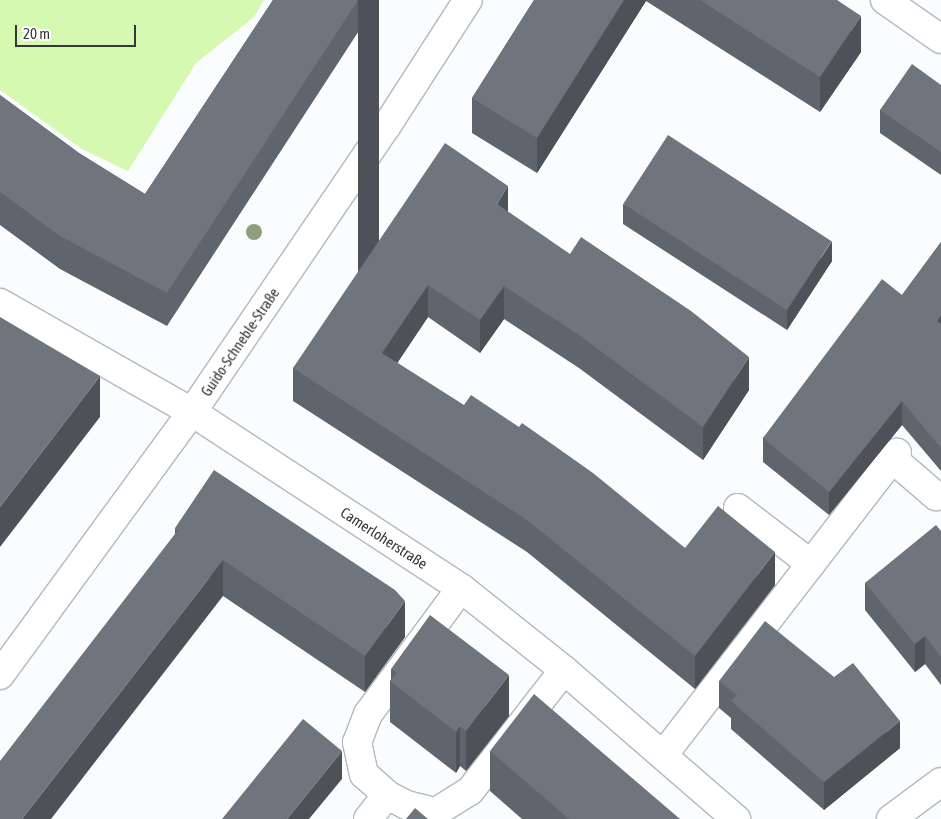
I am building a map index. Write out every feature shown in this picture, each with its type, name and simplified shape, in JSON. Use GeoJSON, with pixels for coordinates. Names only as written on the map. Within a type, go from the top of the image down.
{"type":"FeatureCollection","features":[{"type":"Feature","properties":{"kind":"street","name":"Guido-Schneble-Straße"},"geometry":{"type":"LineString","coordinates":[[0,675],[192,412],[468,0]]}},
{"type":"Feature","properties":{"kind":"street"},"geometry":{"type":"LineString","coordinates":[[885,0],[941,39]]}},
{"type":"Feature","properties":{"kind":"street","name":"Camerloherstraße"},"geometry":{"type":"LineString","coordinates":[[0,303],[192,412],[461,588],[564,670],[664,754],[736,819]]}},
{"type":"Feature","properties":{"kind":"street"},"geometry":{"type":"LineString","coordinates":[[664,754],[895,456],[936,496]]}},
{"type":"Feature","properties":{"kind":"street"},"geometry":{"type":"LineString","coordinates":[[738,508],[811,564]]}},
{"type":"Feature","properties":{"kind":"street"},"geometry":{"type":"LineString","coordinates":[[461,588],[368,714],[356,742],[364,774],[387,795],[407,805],[436,812],[470,791],[564,670]]}},
{"type":"Feature","properties":{"kind":"street"},"geometry":{"type":"LineString","coordinates":[[891,819],[941,782]]}},
{"type":"Feature","properties":{"kind":"street"},"geometry":{"type":"LineString","coordinates":[[368,819],[387,795]]}},
{"type":"Feature","properties":{"kind":"green space"},"geometry":{"type":"Polygon","coordinates":[[[0,0],[264,0],[254,17],[196,63],[128,171],[82,149],[0,90],[0,0]]]}},
{"type":"Feature","properties":{"kind":"building"},"geometry":{"type":"Polygon","coordinates":[[[273,0],[358,0],[167,293],[60,236],[0,192],[0,95],[79,153],[145,194],[273,0]]]}},
{"type":"Feature","properties":{"kind":"building"},"geometry":{"type":"Polygon","coordinates":[[[534,0],[624,0],[537,138],[472,98],[534,0]]]}},
{"type":"Feature","properties":{"kind":"building"},"geometry":{"type":"Polygon","coordinates":[[[700,0],[837,0],[861,16],[820,77],[700,0]]]}},
{"type":"Feature","properties":{"kind":"building"},"geometry":{"type":"Polygon","coordinates":[[[912,64],[941,85],[941,152],[880,110],[912,64]]]}},
{"type":"Feature","properties":{"kind":"building"},"geometry":{"type":"Polygon","coordinates":[[[668,135],[832,241],[787,310],[623,204],[668,135]]]}},
{"type":"Feature","properties":{"kind":"building"},"geometry":{"type":"Polygon","coordinates":[[[445,143],[508,186],[497,204],[570,254],[581,237],[691,311],[749,357],[703,427],[579,335],[504,286],[480,320],[428,285],[382,353],[464,405],[471,395],[519,427],[522,423],[593,473],[685,548],[718,506],[775,552],[695,656],[527,520],[293,368],[445,143]]]}},
{"type":"Feature","properties":{"kind":"building"},"geometry":{"type":"Polygon","coordinates":[[[941,242],[941,315],[937,321],[941,324],[941,448],[902,401],[829,492],[763,438],[882,279],[902,295],[941,242]]]}},
{"type":"Feature","properties":{"kind":"building"},"geometry":{"type":"Polygon","coordinates":[[[0,317],[100,376],[0,507],[0,317]]]}},
{"type":"Feature","properties":{"kind":"building"},"geometry":{"type":"Polygon","coordinates":[[[214,470],[395,590],[405,601],[365,656],[223,560],[22,819],[0,819],[0,761],[178,530],[175,528],[214,470]]]}},
{"type":"Feature","properties":{"kind":"building"},"geometry":{"type":"Polygon","coordinates":[[[936,525],[941,531],[941,657],[925,636],[915,644],[865,583],[936,525]]]}},
{"type":"Feature","properties":{"kind":"building"},"geometry":{"type":"Polygon","coordinates":[[[430,615],[509,675],[466,731],[460,726],[456,732],[390,681],[397,673],[391,669],[430,615]]]}},
{"type":"Feature","properties":{"kind":"building"},"geometry":{"type":"Polygon","coordinates":[[[765,621],[834,677],[853,663],[900,721],[824,782],[731,701],[737,695],[719,681],[765,621]]]}},
{"type":"Feature","properties":{"kind":"building"},"geometry":{"type":"Polygon","coordinates":[[[534,694],[680,819],[569,819],[490,751],[534,694]]]}},
{"type":"Feature","properties":{"kind":"building"},"geometry":{"type":"Polygon","coordinates":[[[303,719],[342,751],[287,819],[222,819],[303,719]]]}},
{"type":"Feature","properties":{"kind":"building"},"geometry":{"type":"Polygon","coordinates":[[[415,808],[428,819],[406,819],[415,808]]]}}]}
